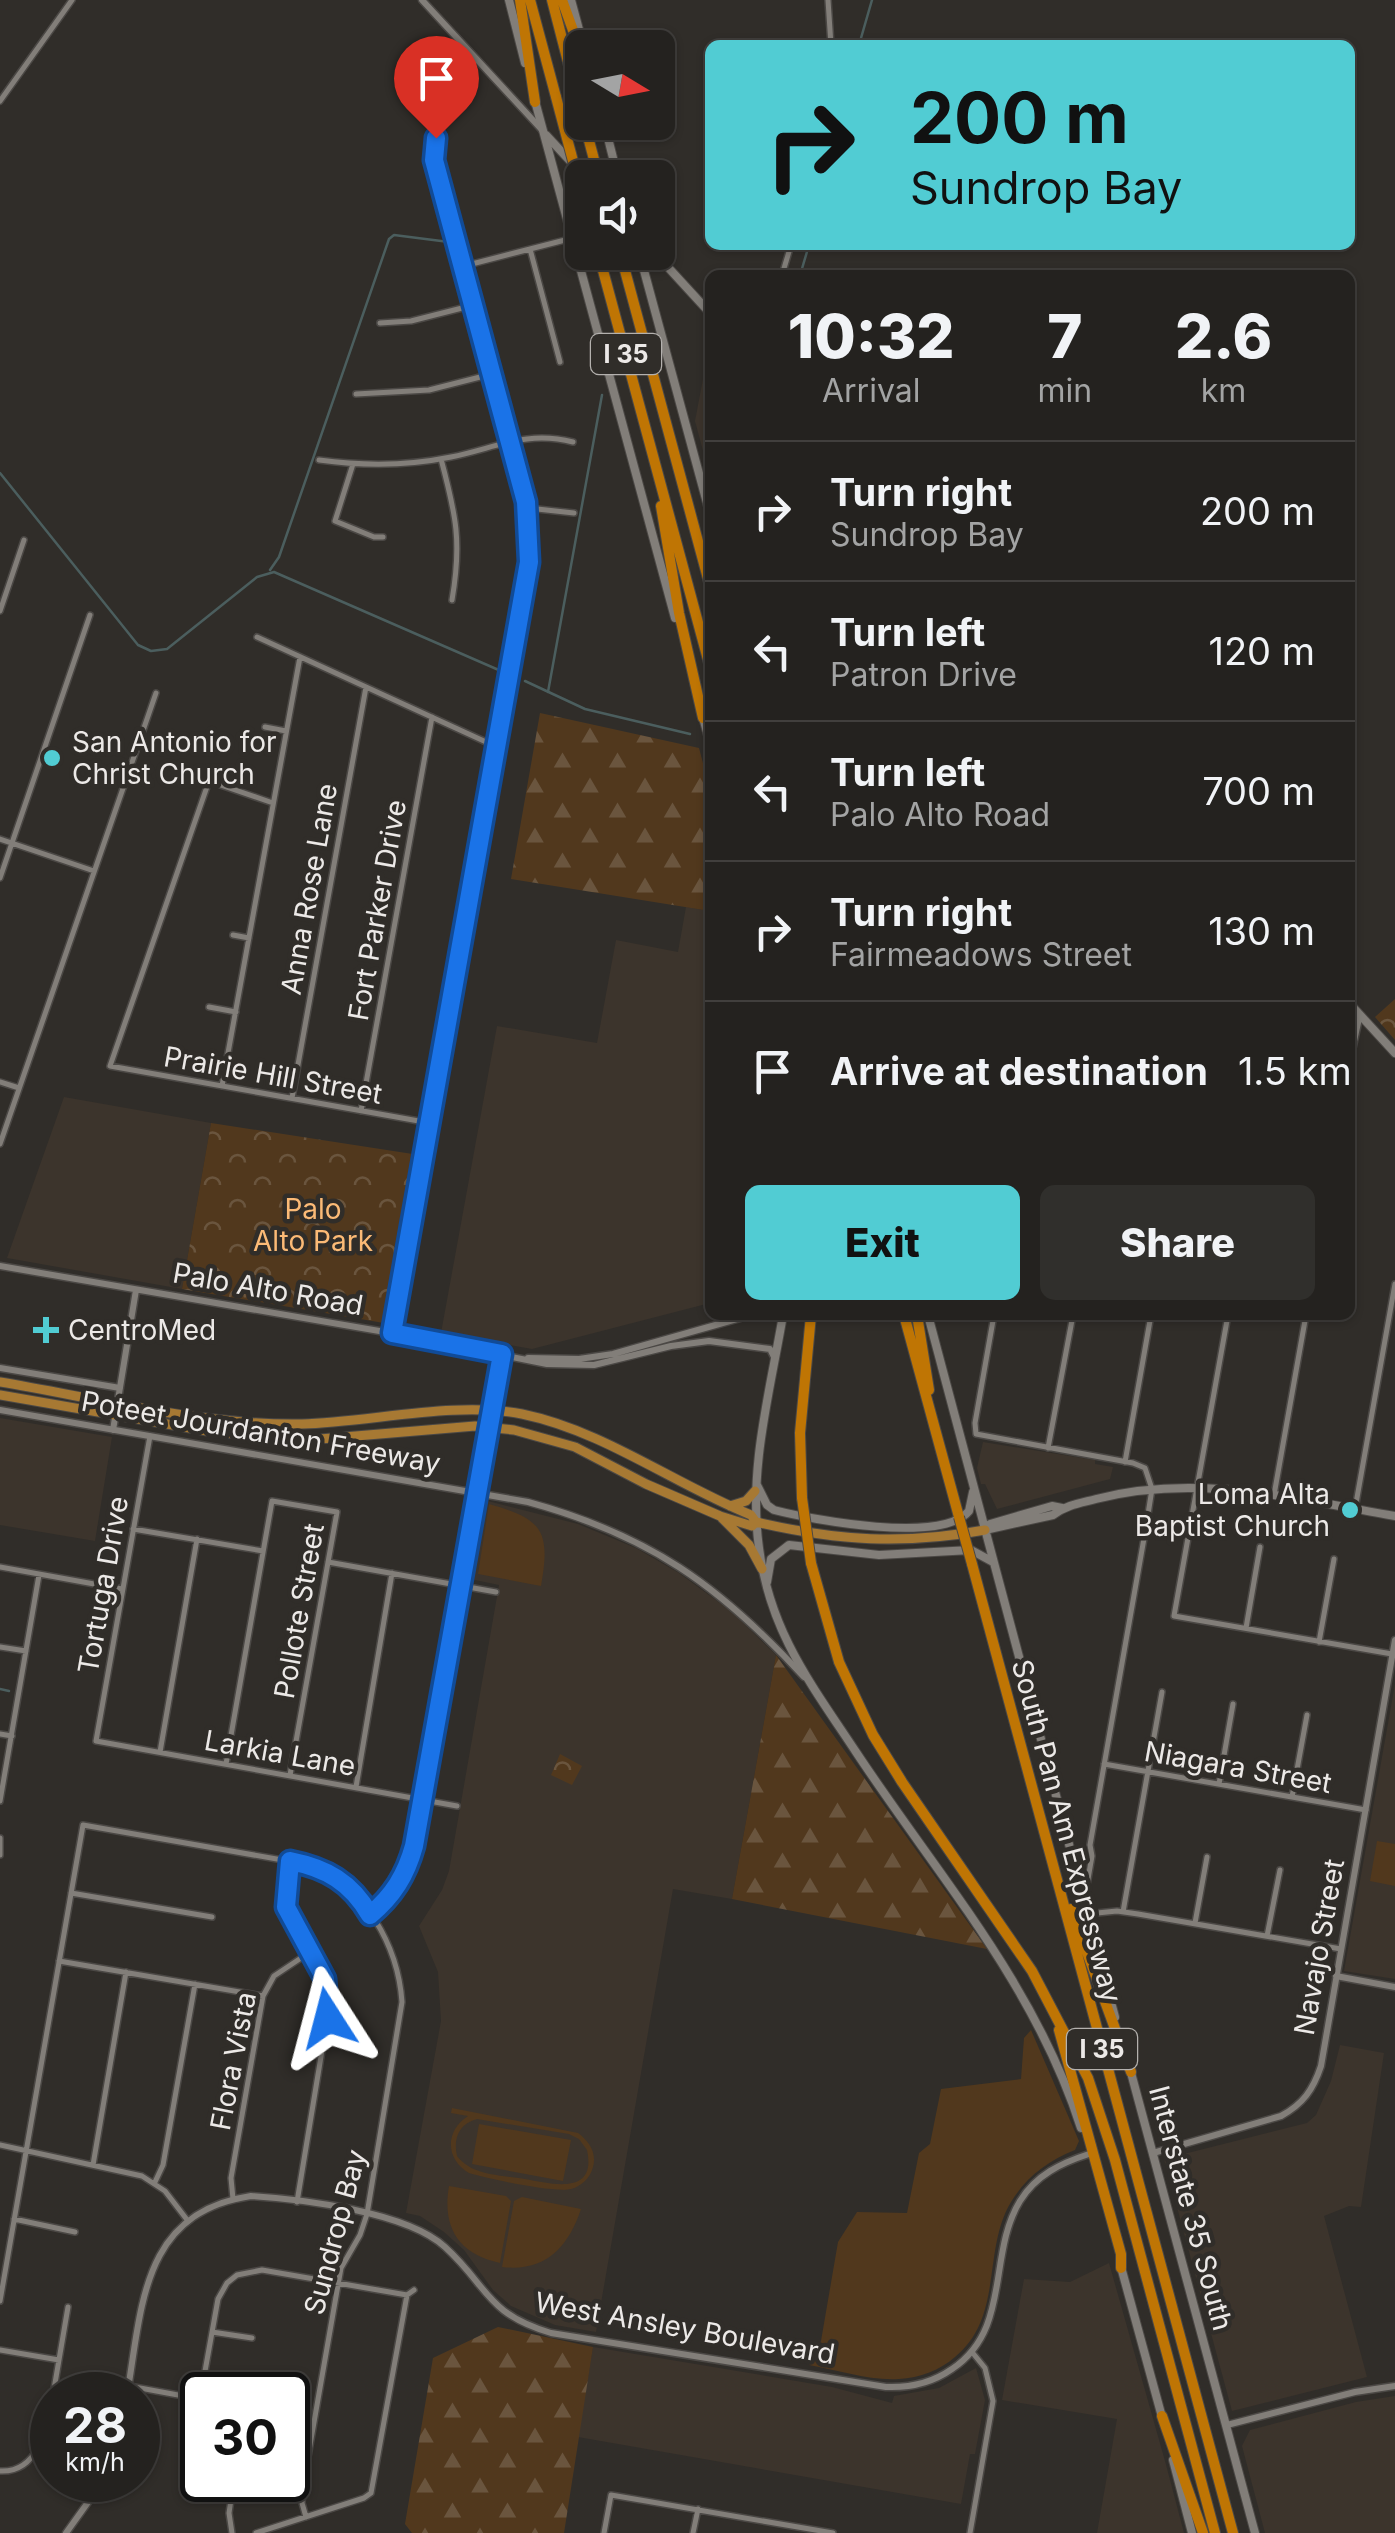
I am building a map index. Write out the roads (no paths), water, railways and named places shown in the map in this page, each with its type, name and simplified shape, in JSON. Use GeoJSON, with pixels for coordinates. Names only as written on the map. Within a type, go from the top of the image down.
{"type":"FeatureCollection","features":[{"type":"Feature","properties":{"kind":"highway"},"geometry":{"type":"LineString","coordinates":[[520,0],[536,102]]}},
{"type":"Feature","properties":{"kind":"highway"},"geometry":{"type":"LineString","coordinates":[[530,0],[573,160]]}},
{"type":"Feature","properties":{"kind":"highway"},"geometry":{"type":"LineString","coordinates":[[552,0],[565,49]]}},
{"type":"Feature","properties":{"kind":"highway"},"geometry":{"type":"LineString","coordinates":[[562,0],[573,30]]}},
{"type":"Feature","properties":{"kind":"highway","name":"I 35"},"geometry":{"type":"LineString","coordinates":[[603,270],[705,648]]}},
{"type":"Feature","properties":{"kind":"highway","name":"I 35"},"geometry":{"type":"LineString","coordinates":[[625,270],[705,567]]}},
{"type":"Feature","properties":{"kind":"highway"},"geometry":{"type":"LineString","coordinates":[[653,456],[676,598],[703,718]]}},
{"type":"Feature","properties":{"kind":"highway"},"geometry":{"type":"LineString","coordinates":[[692,516],[705,555]]}},
{"type":"Feature","properties":{"kind":"highway","name":"South Pan Am Expressway"},"geometry":{"type":"LineString","coordinates":[[811,1320],[800,1432],[802,1498],[811,1563],[839,1662],[863,1716],[902,1782],[1039,1983],[1078,2055],[1104,2123],[1216,2533]]}},
{"type":"Feature","properties":{"kind":"highway","name":"South Pan Am Expressway"},"geometry":{"type":"LineString","coordinates":[[905,1320],[1233,2533]]}},
{"type":"Feature","properties":{"kind":"highway"},"geometry":{"type":"LineString","coordinates":[[919,1320],[930,1395],[959,1517]]}},
{"type":"Feature","properties":{"kind":"highway"},"geometry":{"type":"LineString","coordinates":[[1050,1856],[1131,2072]]}},
{"type":"Feature","properties":{"kind":"highway"},"geometry":{"type":"LineString","coordinates":[[1039,1983],[1063,2038],[1121,2254],[1121,2268]]}},
{"type":"Feature","properties":{"kind":"highway"},"geometry":{"type":"LineString","coordinates":[[1162,2416],[1203,2533]]}},
{"type":"Feature","properties":{"kind":"main road"},"geometry":{"type":"LineString","coordinates":[[509,0],[565,212]]}},
{"type":"Feature","properties":{"kind":"main road"},"geometry":{"type":"LineString","coordinates":[[571,0],[579,30]]}},
{"type":"Feature","properties":{"kind":"main road"},"geometry":{"type":"LineString","coordinates":[[544,132],[570,160]]}},
{"type":"Feature","properties":{"kind":"main road"},"geometry":{"type":"LineString","coordinates":[[581,270],[705,725]]}},
{"type":"Feature","properties":{"kind":"main road"},"geometry":{"type":"LineString","coordinates":[[644,270],[705,496]]}},
{"type":"Feature","properties":{"kind":"main road"},"geometry":{"type":"LineString","coordinates":[[671,270],[705,308]]}},
{"type":"Feature","properties":{"kind":"main road"},"geometry":{"type":"LineString","coordinates":[[1355,1010],[1395,1053]]}},
{"type":"Feature","properties":{"kind":"main road"},"geometry":{"type":"LineString","coordinates":[[782,1320],[756,1486],[762,1570],[776,1623],[812,1686],[1014,1978],[1048,2042],[1089,2154],[1192,2533]]}},
{"type":"Feature","properties":{"kind":"main road","name":"Interstate 35 South"},"geometry":{"type":"LineString","coordinates":[[929,1320],[992,1558],[1078,1854],[1084,1899],[1255,2533]]}},
{"type":"Feature","properties":{"kind":"main road","name":"Poteet Jourdanton Freeway"},"geometry":{"type":"LineString","coordinates":[[0,1382],[224,1419],[277,1424],[492,1411],[552,1421],[586,1433],[752,1515],[756,1522]]}},
{"type":"Feature","properties":{"kind":"main road","name":"Poteet Jourdanton Freeway"},"geometry":{"type":"LineString","coordinates":[[0,1395],[277,1438],[320,1439],[490,1426],[544,1436],[575,1447],[720,1516],[752,1526],[756,1522]]}},
{"type":"Feature","properties":{"kind":"main road"},"geometry":{"type":"LineString","coordinates":[[756,1486],[774,1510],[848,1524],[894,1527],[941,1524],[965,1516],[971,1505],[973,1484]]}},
{"type":"Feature","properties":{"kind":"main road"},"geometry":{"type":"LineString","coordinates":[[730,1506],[745,1502],[756,1486]]}},
{"type":"Feature","properties":{"kind":"main road"},"geometry":{"type":"LineString","coordinates":[[1152,1489],[1197,1486],[1395,1516]]}},
{"type":"Feature","properties":{"kind":"main road","name":"Poteet Jourdanton Freeway"},"geometry":{"type":"LineString","coordinates":[[756,1522],[880,1542],[935,1539],[1054,1515],[1062,1508],[1152,1489]]}},
{"type":"Feature","properties":{"kind":"main road"},"geometry":{"type":"LineString","coordinates":[[766,1587],[771,1559],[788,1545],[878,1555],[971,1550],[992,1558],[1003,1524],[980,1506]]}},
{"type":"Feature","properties":{"kind":"main road"},"geometry":{"type":"LineString","coordinates":[[720,1516],[749,1545],[762,1570]]}},
{"type":"Feature","properties":{"kind":"street"},"geometry":{"type":"LineString","coordinates":[[0,101],[72,0]]}},
{"type":"Feature","properties":{"kind":"street"},"geometry":{"type":"LineString","coordinates":[[422,0],[544,132]]}},
{"type":"Feature","properties":{"kind":"street"},"geometry":{"type":"LineString","coordinates":[[828,0],[831,40]]}},
{"type":"Feature","properties":{"kind":"street"},"geometry":{"type":"LineString","coordinates":[[392,1333],[528,578],[527,508],[434,160],[434,146],[455,83],[476,60]]}},
{"type":"Feature","properties":{"kind":"street"},"geometry":{"type":"LineString","coordinates":[[463,266],[565,240]]}},
{"type":"Feature","properties":{"kind":"street"},"geometry":{"type":"LineString","coordinates":[[530,249],[560,362]]}},
{"type":"Feature","properties":{"kind":"street"},"geometry":{"type":"LineString","coordinates":[[380,323],[411,321],[474,306]]}},
{"type":"Feature","properties":{"kind":"street"},"geometry":{"type":"LineString","coordinates":[[356,394],[429,390],[492,374]]}},
{"type":"Feature","properties":{"kind":"street"},"geometry":{"type":"LineString","coordinates":[[319,460],[386,465],[441,459],[536,436],[573,442]]}},
{"type":"Feature","properties":{"kind":"street"},"geometry":{"type":"LineString","coordinates":[[441,459],[458,535],[452,600]]}},
{"type":"Feature","properties":{"kind":"street"},"geometry":{"type":"LineString","coordinates":[[353,464],[334,521],[374,537],[384,537]]}},
{"type":"Feature","properties":{"kind":"street"},"geometry":{"type":"LineString","coordinates":[[527,508],[574,513]]}},
{"type":"Feature","properties":{"kind":"street"},"geometry":{"type":"LineString","coordinates":[[0,611],[24,540]]}},
{"type":"Feature","properties":{"kind":"street"},"geometry":{"type":"LineString","coordinates":[[0,878],[90,615]]}},
{"type":"Feature","properties":{"kind":"street"},"geometry":{"type":"LineString","coordinates":[[257,638],[497,748]]}},
{"type":"Feature","properties":{"kind":"street"},"geometry":{"type":"LineString","coordinates":[[222,1086],[300,657]]}},
{"type":"Feature","properties":{"kind":"street","name":"Anna Rose Lane"},"geometry":{"type":"LineString","coordinates":[[292,1098],[366,687]]}},
{"type":"Feature","properties":{"kind":"street"},"geometry":{"type":"LineString","coordinates":[[0,1144],[156,692]]}},
{"type":"Feature","properties":{"kind":"street","name":"Fort Parker Drive"},"geometry":{"type":"LineString","coordinates":[[362,1111],[432,717]]}},
{"type":"Feature","properties":{"kind":"street"},"geometry":{"type":"LineString","coordinates":[[265,727],[286,730]]}},
{"type":"Feature","properties":{"kind":"street","name":"Prairie Hill Street"},"geometry":{"type":"LineString","coordinates":[[273,803],[208,782],[110,1066],[430,1123]]}},
{"type":"Feature","properties":{"kind":"street"},"geometry":{"type":"LineString","coordinates":[[0,839],[94,871]]}},
{"type":"Feature","properties":{"kind":"street"},"geometry":{"type":"LineString","coordinates":[[233,935],[249,938]]}},
{"type":"Feature","properties":{"kind":"street"},"geometry":{"type":"LineString","coordinates":[[208,1007],[236,1012]]}},
{"type":"Feature","properties":{"kind":"street"},"geometry":{"type":"LineString","coordinates":[[1355,1038],[1360,1015]]}},
{"type":"Feature","properties":{"kind":"street"},"geometry":{"type":"LineString","coordinates":[[0,1082],[20,1088]]}},
{"type":"Feature","properties":{"kind":"street","name":"Palo Alto Road"},"geometry":{"type":"LineString","coordinates":[[0,1266],[392,1333],[547,1364],[594,1365],[709,1341],[770,1349],[776,1360]]}},
{"type":"Feature","properties":{"kind":"street"},"geometry":{"type":"LineString","coordinates":[[1355,1509],[1395,1284]]}},
{"type":"Feature","properties":{"kind":"street"},"geometry":{"type":"LineString","coordinates":[[113,1430],[136,1290]]}},
{"type":"Feature","properties":{"kind":"street","name":"Palo Alto Road"},"geometry":{"type":"LineString","coordinates":[[527,1358],[579,1359],[612,1354],[733,1320]]}},
{"type":"Feature","properties":{"kind":"street"},"geometry":{"type":"LineString","coordinates":[[993,1320],[974,1423],[976,1434],[1145,1468],[1152,1489],[1084,1899]]}},
{"type":"Feature","properties":{"kind":"street"},"geometry":{"type":"LineString","coordinates":[[1048,1448],[1072,1320]]}},
{"type":"Feature","properties":{"kind":"street"},"geometry":{"type":"LineString","coordinates":[[1125,1462],[1150,1320]]}},
{"type":"Feature","properties":{"kind":"street"},"geometry":{"type":"LineString","coordinates":[[1227,1320],[1174,1616],[1392,1654]]}},
{"type":"Feature","properties":{"kind":"street"},"geometry":{"type":"LineString","coordinates":[[1274,1495],[1305,1320]]}},
{"type":"Feature","properties":{"kind":"street"},"geometry":{"type":"LineString","coordinates":[[370,1915],[390,1897],[405,1874],[414,1846],[502,1354]]}},
{"type":"Feature","properties":{"kind":"street","name":"Poteet Jourdanton Freeway"},"geometry":{"type":"LineString","coordinates":[[0,1368],[120,1388]]}},
{"type":"Feature","properties":{"kind":"street","name":"Poteet Jourdanton Freeway"},"geometry":{"type":"LineString","coordinates":[[0,1410],[528,1502],[580,1517],[673,1560],[750,1621],[812,1686]]}},
{"type":"Feature","properties":{"kind":"street","name":"Tortuga Drive"},"geometry":{"type":"LineString","coordinates":[[96,1741],[150,1436]]}},
{"type":"Feature","properties":{"kind":"street","name":"Pollote Street"},"geometry":{"type":"LineString","coordinates":[[263,1551],[272,1500],[337,1512],[290,1775]]}},
{"type":"Feature","properties":{"kind":"street"},"geometry":{"type":"LineString","coordinates":[[132,1528],[263,1551],[226,1764]]}},
{"type":"Feature","properties":{"kind":"street"},"geometry":{"type":"LineString","coordinates":[[160,1752],[197,1539]]}},
{"type":"Feature","properties":{"kind":"street"},"geometry":{"type":"LineString","coordinates":[[1246,1628],[1260,1547]]}},
{"type":"Feature","properties":{"kind":"street"},"geometry":{"type":"LineString","coordinates":[[1319,1642],[1334,1559]]}},
{"type":"Feature","properties":{"kind":"street"},"geometry":{"type":"LineString","coordinates":[[328,1562],[496,1592]]}},
{"type":"Feature","properties":{"kind":"street"},"geometry":{"type":"LineString","coordinates":[[0,1568],[122,1589]]}},
{"type":"Feature","properties":{"kind":"street"},"geometry":{"type":"LineString","coordinates":[[0,1801],[40,1574]]}},
{"type":"Feature","properties":{"kind":"street"},"geometry":{"type":"LineString","coordinates":[[356,1787],[392,1574]]}},
{"type":"Feature","properties":{"kind":"street","name":"Navajo Street"},"geometry":{"type":"LineString","coordinates":[[1153,2153],[1274,2119],[1306,2098],[1321,2066],[1395,1640]]}},
{"type":"Feature","properties":{"kind":"street"},"geometry":{"type":"LineString","coordinates":[[0,1646],[26,1651]]}},
{"type":"Feature","properties":{"kind":"street"},"geometry":{"type":"LineString","coordinates":[[1123,1912],[1162,1692]]}},
{"type":"Feature","properties":{"kind":"street"},"geometry":{"type":"LineString","coordinates":[[1219,1784],[1233,1704]]}},
{"type":"Feature","properties":{"kind":"street"},"geometry":{"type":"LineString","coordinates":[[1292,1798],[1306,1716]]}},
{"type":"Feature","properties":{"kind":"street"},"geometry":{"type":"LineString","coordinates":[[0,1734],[12,1736]]}},
{"type":"Feature","properties":{"kind":"street","name":"Larkia Lane"},"geometry":{"type":"LineString","coordinates":[[96,1741],[457,1806]]}},
{"type":"Feature","properties":{"kind":"street","name":"Niagara Street"},"geometry":{"type":"LineString","coordinates":[[1104,1764],[1366,1810]]}},
{"type":"Feature","properties":{"kind":"street","name":"Sundrop Bay"},"geometry":{"type":"LineString","coordinates":[[71,1894],[83,1825],[310,1865],[336,1876],[354,1892],[396,1964],[402,2002],[367,2214],[344,2262],[339,2283],[302,2492],[306,2517]]}},
{"type":"Feature","properties":{"kind":"street"},"geometry":{"type":"LineString","coordinates":[[0,1838],[0,1856]]}},
{"type":"Feature","properties":{"kind":"street"},"geometry":{"type":"LineString","coordinates":[[1078,1854],[1090,1845]]}},
{"type":"Feature","properties":{"kind":"street"},"geometry":{"type":"LineString","coordinates":[[1194,1923],[1207,1857]]}},
{"type":"Feature","properties":{"kind":"street"},"geometry":{"type":"LineString","coordinates":[[290,1861],[286,1907],[325,1979],[329,2008],[298,2202]]}},
{"type":"Feature","properties":{"kind":"street"},"geometry":{"type":"LineString","coordinates":[[1268,1936],[1280,1870]]}},
{"type":"Feature","properties":{"kind":"street"},"geometry":{"type":"LineString","coordinates":[[0,2301],[71,1894],[212,1917]]}},
{"type":"Feature","properties":{"kind":"street"},"geometry":{"type":"LineString","coordinates":[[1088,1914],[1123,1912],[1341,1949]]}},
{"type":"Feature","properties":{"kind":"street","name":"Flora Vista"},"geometry":{"type":"LineString","coordinates":[[233,2199],[231,2178],[263,1996],[274,1976],[310,1952]]}},
{"type":"Feature","properties":{"kind":"street"},"geometry":{"type":"LineString","coordinates":[[59,1961],[263,1996]]}},
{"type":"Feature","properties":{"kind":"street"},"geometry":{"type":"LineString","coordinates":[[93,2165],[126,1972]]}},
{"type":"Feature","properties":{"kind":"street"},"geometry":{"type":"LineString","coordinates":[[1336,1976],[1395,1987]]}},
{"type":"Feature","properties":{"kind":"street"},"geometry":{"type":"LineString","coordinates":[[154,2183],[163,2165],[195,1984]]}},
{"type":"Feature","properties":{"kind":"street"},"geometry":{"type":"LineString","coordinates":[[0,2145],[127,2171],[154,2183],[188,2221]]}},
{"type":"Feature","properties":{"kind":"street","name":"West Ansley Boulevard"},"geometry":{"type":"LineString","coordinates":[[131,2372],[148,2278],[163,2246],[188,2221],[216,2204],[251,2196],[404,2222],[435,2238],[496,2306],[519,2322],[552,2333],[886,2388],[930,2382],[958,2366],[972,2352],[991,2321],[1006,2240],[1019,2202],[1051,2169],[1089,2154]]}},
{"type":"Feature","properties":{"kind":"street"},"geometry":{"type":"LineString","coordinates":[[14,2219],[75,2232]]}},
{"type":"Feature","properties":{"kind":"street"},"geometry":{"type":"LineString","coordinates":[[206,2372],[220,2293],[231,2279],[248,2270],[406,2295],[414,2290]]}},
{"type":"Feature","properties":{"kind":"street"},"geometry":{"type":"LineString","coordinates":[[256,2533],[371,2493],[406,2295]]}},
{"type":"Feature","properties":{"kind":"street"},"geometry":{"type":"LineString","coordinates":[[57,2372],[68,2308]]}},
{"type":"Feature","properties":{"kind":"street"},"geometry":{"type":"LineString","coordinates":[[212,2332],[252,2338]]}},
{"type":"Feature","properties":{"kind":"street"},"geometry":{"type":"LineString","coordinates":[[0,2350],[59,2360]]}},
{"type":"Feature","properties":{"kind":"street"},"geometry":{"type":"LineString","coordinates":[[970,2533],[993,2401],[985,2368],[972,2352]]}},
{"type":"Feature","properties":{"kind":"street"},"geometry":{"type":"LineString","coordinates":[[1227,2425],[1354,2392],[1395,2386]]}},
{"type":"Feature","properties":{"kind":"street"},"geometry":{"type":"LineString","coordinates":[[0,2471],[22,2468],[30,2459]]}},
{"type":"Feature","properties":{"kind":"street"},"geometry":{"type":"LineString","coordinates":[[604,2533],[611,2495],[787,2529],[833,2533]]}},
{"type":"Feature","properties":{"kind":"street"},"geometry":{"type":"LineString","coordinates":[[66,2533],[88,2502]]}},
{"type":"Feature","properties":{"kind":"street"},"geometry":{"type":"LineString","coordinates":[[231,2502],[232,2533]]}},
{"type":"Feature","properties":{"kind":"street"},"geometry":{"type":"LineString","coordinates":[[694,2533],[698,2509]]}},
{"type":"Feature","properties":{"kind":"waterway"},"geometry":{"type":"LineString","coordinates":[[860,40],[872,0]]}},
{"type":"Feature","properties":{"kind":"waterway"},"geometry":{"type":"LineString","coordinates":[[270,570],[279,557],[389,239],[394,235],[449,242]]}},
{"type":"Feature","properties":{"kind":"waterway"},"geometry":{"type":"LineString","coordinates":[[802,270],[808,250]]}},
{"type":"Feature","properties":{"kind":"waterway"},"geometry":{"type":"LineString","coordinates":[[548,692],[602,395]]}},
{"type":"Feature","properties":{"kind":"waterway"},"geometry":{"type":"LineString","coordinates":[[0,473],[138,645],[151,651],[167,649],[257,577],[274,572],[501,671]]}},
{"type":"Feature","properties":{"kind":"waterway"},"geometry":{"type":"LineString","coordinates":[[525,681],[585,709],[690,734]]}},
{"type":"Feature","properties":{"kind":"waterway"},"geometry":{"type":"LineString","coordinates":[[0,1689],[9,1691]]}},
{"type":"Feature","properties":{"kind":"place","name":"San Antonio for Christ Church"},"geometry":{"type":"Point","coordinates":[52,758]}},
{"type":"Feature","properties":{"kind":"place","name":"CentroMed"},"geometry":{"type":"Point","coordinates":[46,1330]}},
{"type":"Feature","properties":{"kind":"place","name":"Loma Alta Baptist Church"},"geometry":{"type":"Point","coordinates":[1350,1510]}},
{"type":"Feature","properties":{"kind":"park label","name":"Palo Alto Park"},"geometry":{"type":"Point","coordinates":[313,1225]}}]}
